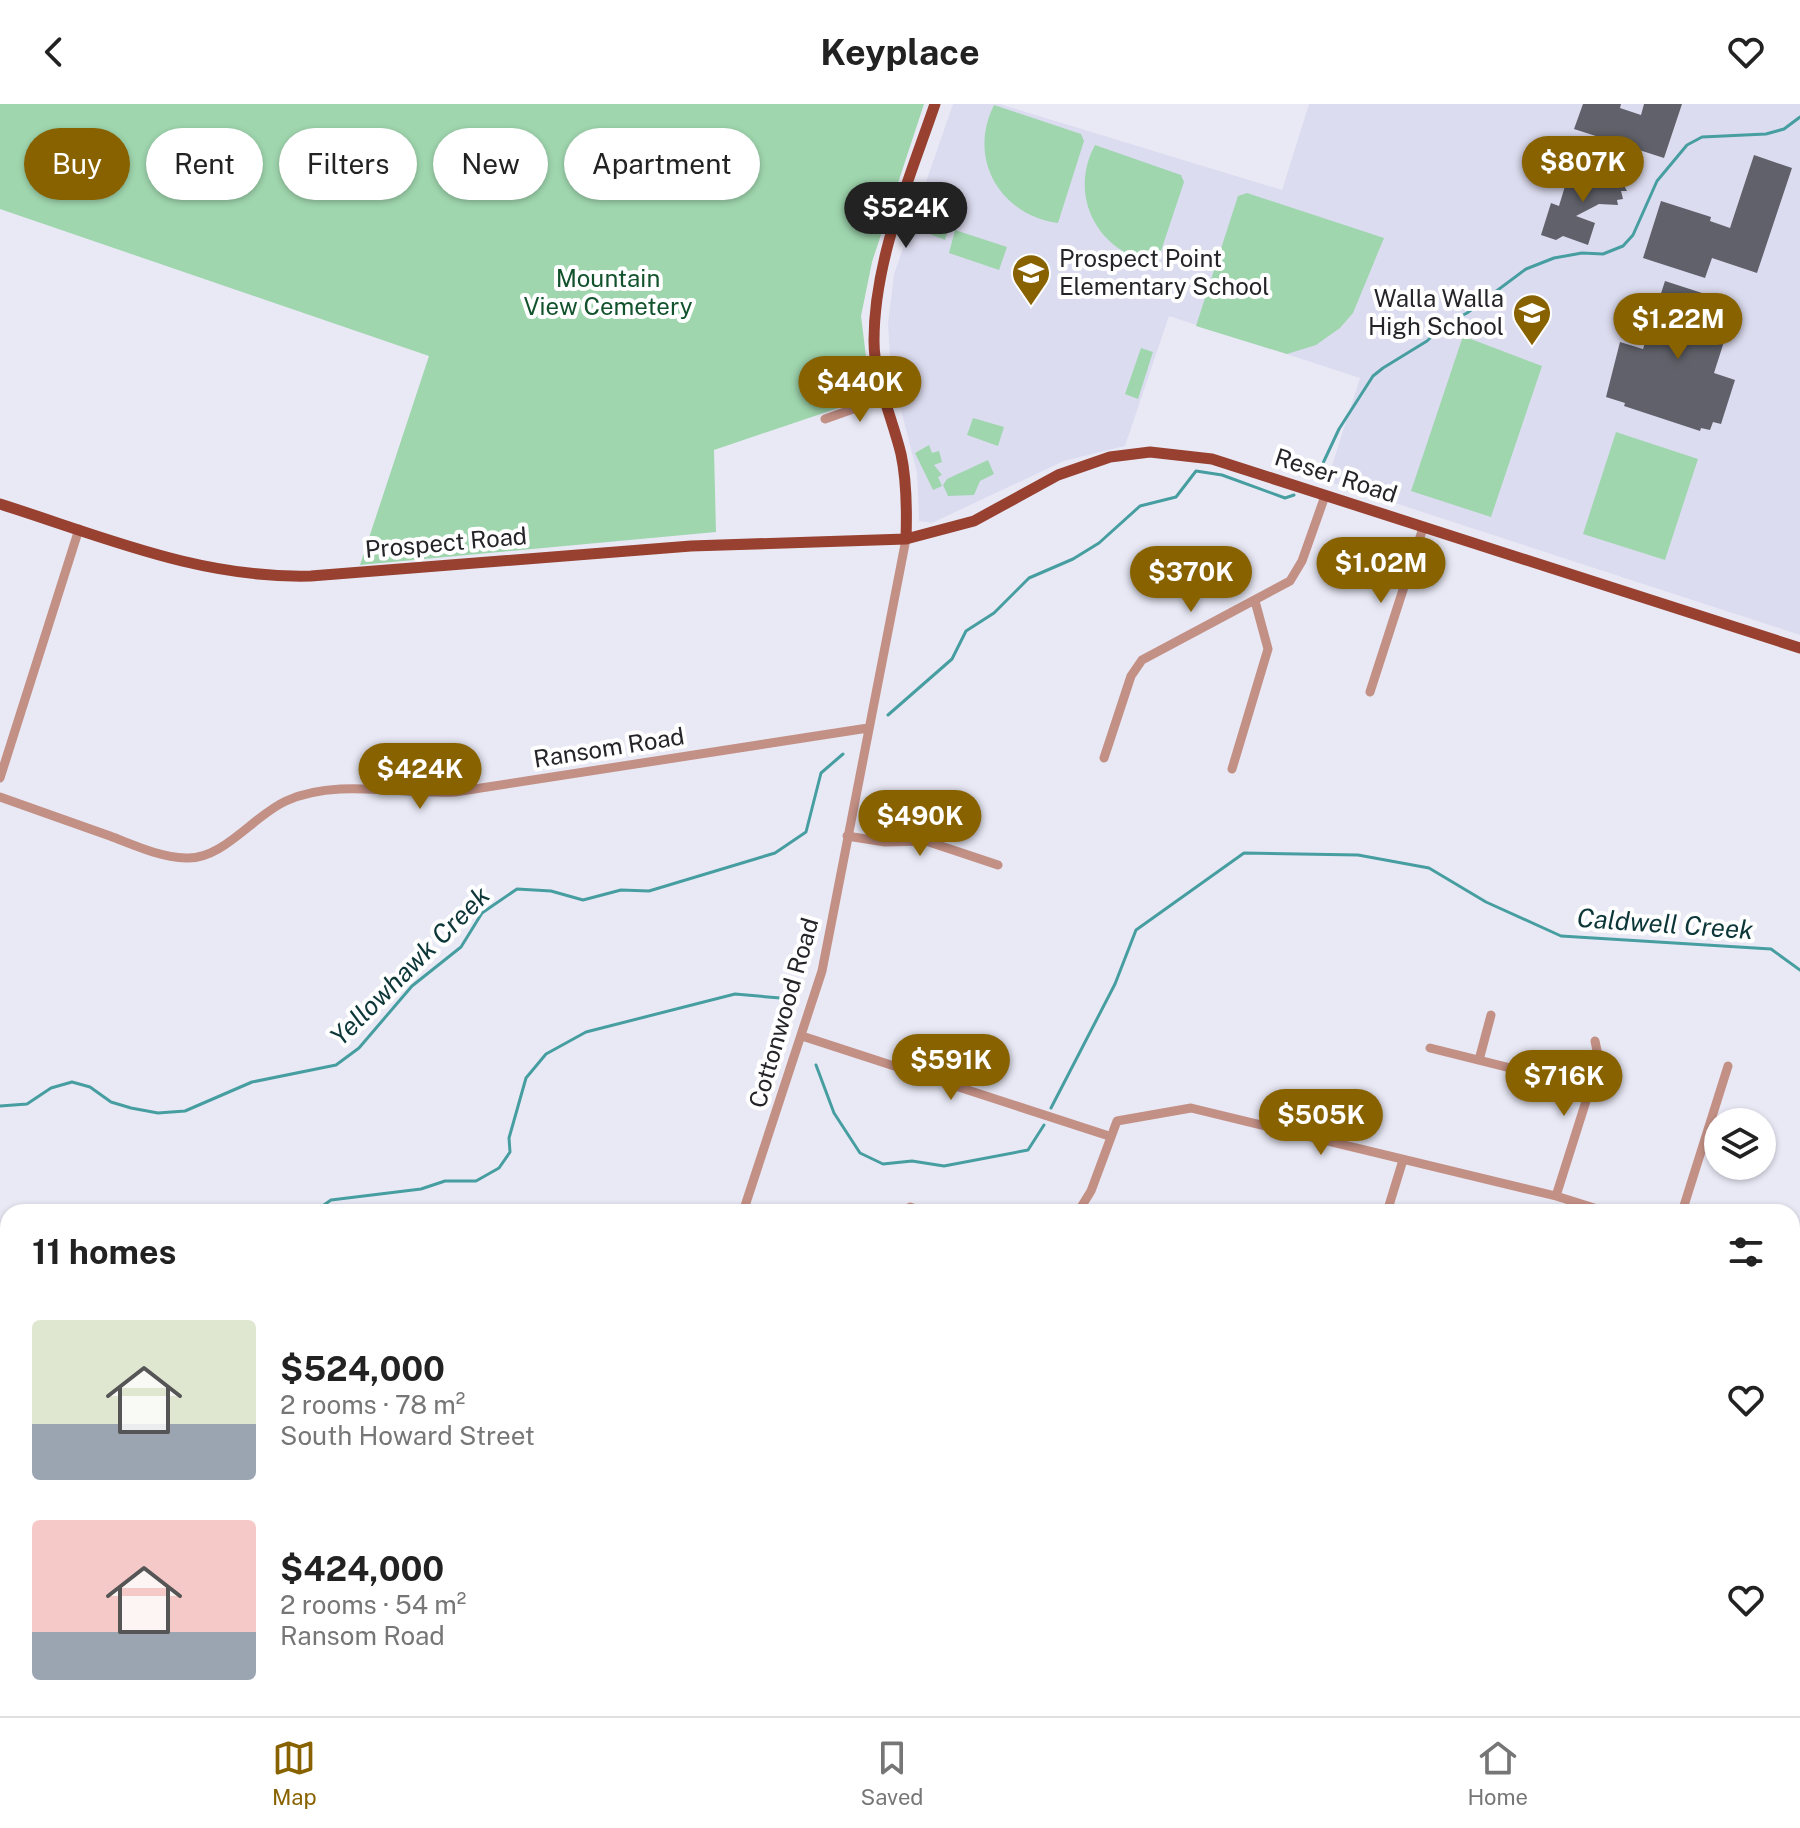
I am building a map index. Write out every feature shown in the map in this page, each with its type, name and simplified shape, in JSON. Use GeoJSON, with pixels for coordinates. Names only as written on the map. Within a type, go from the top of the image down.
{"type":"FeatureCollection","features":[{"type":"Feature","properties":{"kind":"main road"},"geometry":{"type":"LineString","coordinates":[[906,539],[907,494],[901,454],[884,398],[874,344],[880,274],[935,104]]}},
{"type":"Feature","properties":{"kind":"main road","name":"Reser Road"},"geometry":{"type":"LineString","coordinates":[[906,539],[974,521],[1086,464],[1150,452],[1212,459],[1800,648]]}},
{"type":"Feature","properties":{"kind":"main road","name":"Prospect Road"},"geometry":{"type":"LineString","coordinates":[[0,504],[214,571],[266,577],[691,546],[906,539]]}},
{"type":"Feature","properties":{"kind":"street"},"geometry":{"type":"LineString","coordinates":[[825,419],[884,398]]}},
{"type":"Feature","properties":{"kind":"street"},"geometry":{"type":"LineString","coordinates":[[1104,758],[1131,676],[1142,660],[1290,581],[1302,561],[1325,496]]}},
{"type":"Feature","properties":{"kind":"street"},"geometry":{"type":"LineString","coordinates":[[1370,692],[1423,528]]}},
{"type":"Feature","properties":{"kind":"street"},"geometry":{"type":"LineString","coordinates":[[0,778],[79,529]]}},
{"type":"Feature","properties":{"kind":"street","name":"Cottonwood Road"},"geometry":{"type":"LineString","coordinates":[[746,1204],[822,971],[906,539]]}},
{"type":"Feature","properties":{"kind":"street"},"geometry":{"type":"LineString","coordinates":[[1232,769],[1268,649],[1255,601]]}},
{"type":"Feature","properties":{"kind":"street","name":"Ransom Road"},"geometry":{"type":"LineString","coordinates":[[0,797],[159,854],[189,859],[215,850],[283,802],[312,792],[339,789],[415,794],[455,792],[868,728]]}},
{"type":"Feature","properties":{"kind":"street"},"geometry":{"type":"LineString","coordinates":[[847,836],[885,842],[926,841],[998,865]]}},
{"type":"Feature","properties":{"kind":"street"},"geometry":{"type":"LineString","coordinates":[[1479,1060],[1491,1015]]}},
{"type":"Feature","properties":{"kind":"street"},"geometry":{"type":"LineString","coordinates":[[802,1036],[1109,1136]]}},
{"type":"Feature","properties":{"kind":"street"},"geometry":{"type":"LineString","coordinates":[[1556,1196],[1599,1060],[1595,1041]]}},
{"type":"Feature","properties":{"kind":"street"},"geometry":{"type":"LineString","coordinates":[[1430,1048],[1591,1088]]}},
{"type":"Feature","properties":{"kind":"street"},"geometry":{"type":"LineString","coordinates":[[1685,1204],[1728,1066]]}},
{"type":"Feature","properties":{"kind":"street"},"geometry":{"type":"LineString","coordinates":[[1083,1204],[1091,1191],[1117,1121],[1191,1108],[1582,1204]]}},
{"type":"Feature","properties":{"kind":"street"},"geometry":{"type":"LineString","coordinates":[[1389,1204],[1403,1160]]}},
{"type":"Feature","properties":{"kind":"shaded area","name":"Walla Walla High School"},"geometry":{"type":"Polygon","coordinates":[[[953,104],[1000,104],[1282,190],[1309,104],[1800,104],[1800,635],[1327,481],[1360,378],[1169,316],[1125,446],[1064,461],[932,523],[919,521],[917,473],[891,370],[888,324],[894,274],[953,104]]]}},
{"type":"Feature","properties":{"kind":"green space","name":"Mountain View Cemetery"},"geometry":{"type":"Polygon","coordinates":[[[0,104],[924,104],[872,262],[861,316],[871,397],[714,450],[716,532],[360,565],[429,356],[0,209],[0,104]]]}},
{"type":"Feature","properties":{"kind":"green space"},"geometry":{"type":"Polygon","coordinates":[[[994,105],[1081,134],[1084,141],[1058,223],[1037,218],[1020,209],[994,181],[984,145],[994,105]]]}},
{"type":"Feature","properties":{"kind":"green space"},"geometry":{"type":"Polygon","coordinates":[[[1095,145],[1181,175],[1184,182],[1157,263],[1137,258],[1119,248],[1105,236],[1094,220],[1087,203],[1085,184],[1087,165],[1095,145]]]}},
{"type":"Feature","properties":{"kind":"green space"},"geometry":{"type":"Polygon","coordinates":[[[1247,193],[1384,238],[1353,313],[1340,328],[1316,345],[1287,354],[1196,326],[1238,196],[1247,193]]]}},
{"type":"Feature","properties":{"kind":"green space"},"geometry":{"type":"Polygon","coordinates":[[[933,198],[956,205],[945,240],[922,231],[933,198]]]}},
{"type":"Feature","properties":{"kind":"green space"},"geometry":{"type":"Polygon","coordinates":[[[955,230],[1007,247],[999,270],[949,253],[955,230]]]}},
{"type":"Feature","properties":{"kind":"green space"},"geometry":{"type":"Polygon","coordinates":[[[1463,336],[1542,366],[1491,517],[1411,491],[1463,336]]]}},
{"type":"Feature","properties":{"kind":"green space"},"geometry":{"type":"Polygon","coordinates":[[[1141,348],[1153,352],[1138,399],[1125,394],[1141,348]]]}},
{"type":"Feature","properties":{"kind":"green space"},"geometry":{"type":"Polygon","coordinates":[[[973,418],[1004,427],[998,446],[967,435],[973,418]]]}},
{"type":"Feature","properties":{"kind":"green space"},"geometry":{"type":"Polygon","coordinates":[[[1616,432],[1698,459],[1665,560],[1583,534],[1616,432]]]}},
{"type":"Feature","properties":{"kind":"green space"},"geometry":{"type":"Polygon","coordinates":[[[929,445],[932,453],[939,451],[942,462],[934,465],[942,475],[938,477],[942,486],[933,490],[915,453],[929,445]]]}},
{"type":"Feature","properties":{"kind":"green space"},"geometry":{"type":"Polygon","coordinates":[[[988,460],[994,474],[980,481],[974,495],[948,496],[943,485],[947,479],[988,460]]]}},
{"type":"Feature","properties":{"kind":"building"},"geometry":{"type":"Polygon","coordinates":[[[1583,104],[1621,104],[1620,108],[1641,115],[1644,104],[1682,104],[1664,158],[1574,129],[1583,104]]]}},
{"type":"Feature","properties":{"kind":"building"},"geometry":{"type":"Polygon","coordinates":[[[1754,155],[1792,168],[1757,273],[1712,258],[1705,278],[1643,258],[1661,201],[1711,217],[1710,221],[1730,228],[1754,155]]]}},
{"type":"Feature","properties":{"kind":"building"},"geometry":{"type":"Polygon","coordinates":[[[1597,162],[1613,166],[1627,191],[1621,191],[1623,199],[1617,200],[1618,205],[1599,204],[1576,216],[1595,223],[1588,245],[1563,236],[1556,240],[1541,235],[1551,203],[1559,206],[1565,186],[1585,176],[1597,162]]]}},
{"type":"Feature","properties":{"kind":"building"},"geometry":{"type":"Polygon","coordinates":[[[1665,281],[1736,304],[1714,373],[1735,380],[1721,424],[1713,422],[1710,430],[1701,428],[1700,431],[1606,397],[1620,342],[1643,349],[1665,281]]]}},
{"type":"Feature","properties":{"kind":"waterway","name":"Yellowhawk Creek"},"geometry":{"type":"LineString","coordinates":[[1317,476],[1339,429],[1373,376],[1383,368],[1427,341],[1444,325],[1467,313],[1526,269],[1554,258],[1582,253],[1603,254],[1623,246],[1633,235],[1657,181],[1687,145],[1702,137],[1766,134],[1784,129],[1800,117]]}},
{"type":"Feature","properties":{"kind":"waterway","name":"Yellowhawk Creek"},"geometry":{"type":"LineString","coordinates":[[888,715],[952,659],[966,631],[994,613],[1029,578],[1073,559],[1099,543],[1140,506],[1176,497],[1196,471],[1222,475],[1285,498],[1294,495]]}},
{"type":"Feature","properties":{"kind":"waterway","name":"Yellowhawk Creek"},"geometry":{"type":"LineString","coordinates":[[0,1106],[27,1104],[51,1088],[72,1082],[90,1087],[111,1102],[131,1108],[158,1113],[185,1111],[252,1082],[336,1065],[359,1048],[412,986],[461,947],[482,913],[517,889],[551,891],[583,900],[621,890],[649,891],[775,853],[806,832],[821,773],[843,754]]}},
{"type":"Feature","properties":{"kind":"waterway","name":"Caldwell Creek"},"geometry":{"type":"LineString","coordinates":[[1051,1108],[1115,984],[1136,930],[1244,853],[1358,855],[1429,868],[1486,902],[1561,936],[1771,949],[1800,970]]}},
{"type":"Feature","properties":{"kind":"waterway","name":"Caldwell Creek"},"geometry":{"type":"LineString","coordinates":[[325,1204],[331,1200],[421,1189],[445,1181],[476,1181],[499,1168],[510,1152],[509,1138],[526,1078],[546,1054],[586,1032],[735,994],[780,998]]}},
{"type":"Feature","properties":{"kind":"waterway","name":"Caldwell Creek"},"geometry":{"type":"LineString","coordinates":[[816,1065],[834,1113],[860,1153],[883,1164],[912,1161],[944,1166],[1028,1150],[1044,1125]]}},
{"type":"Feature","properties":{"kind":"place","name":"Prospect Point Elementary School"},"geometry":{"type":"Point","coordinates":[1031,307]}},
{"type":"Feature","properties":{"kind":"place","name":"Walla Walla High School"},"geometry":{"type":"Point","coordinates":[1532,347]}}]}
